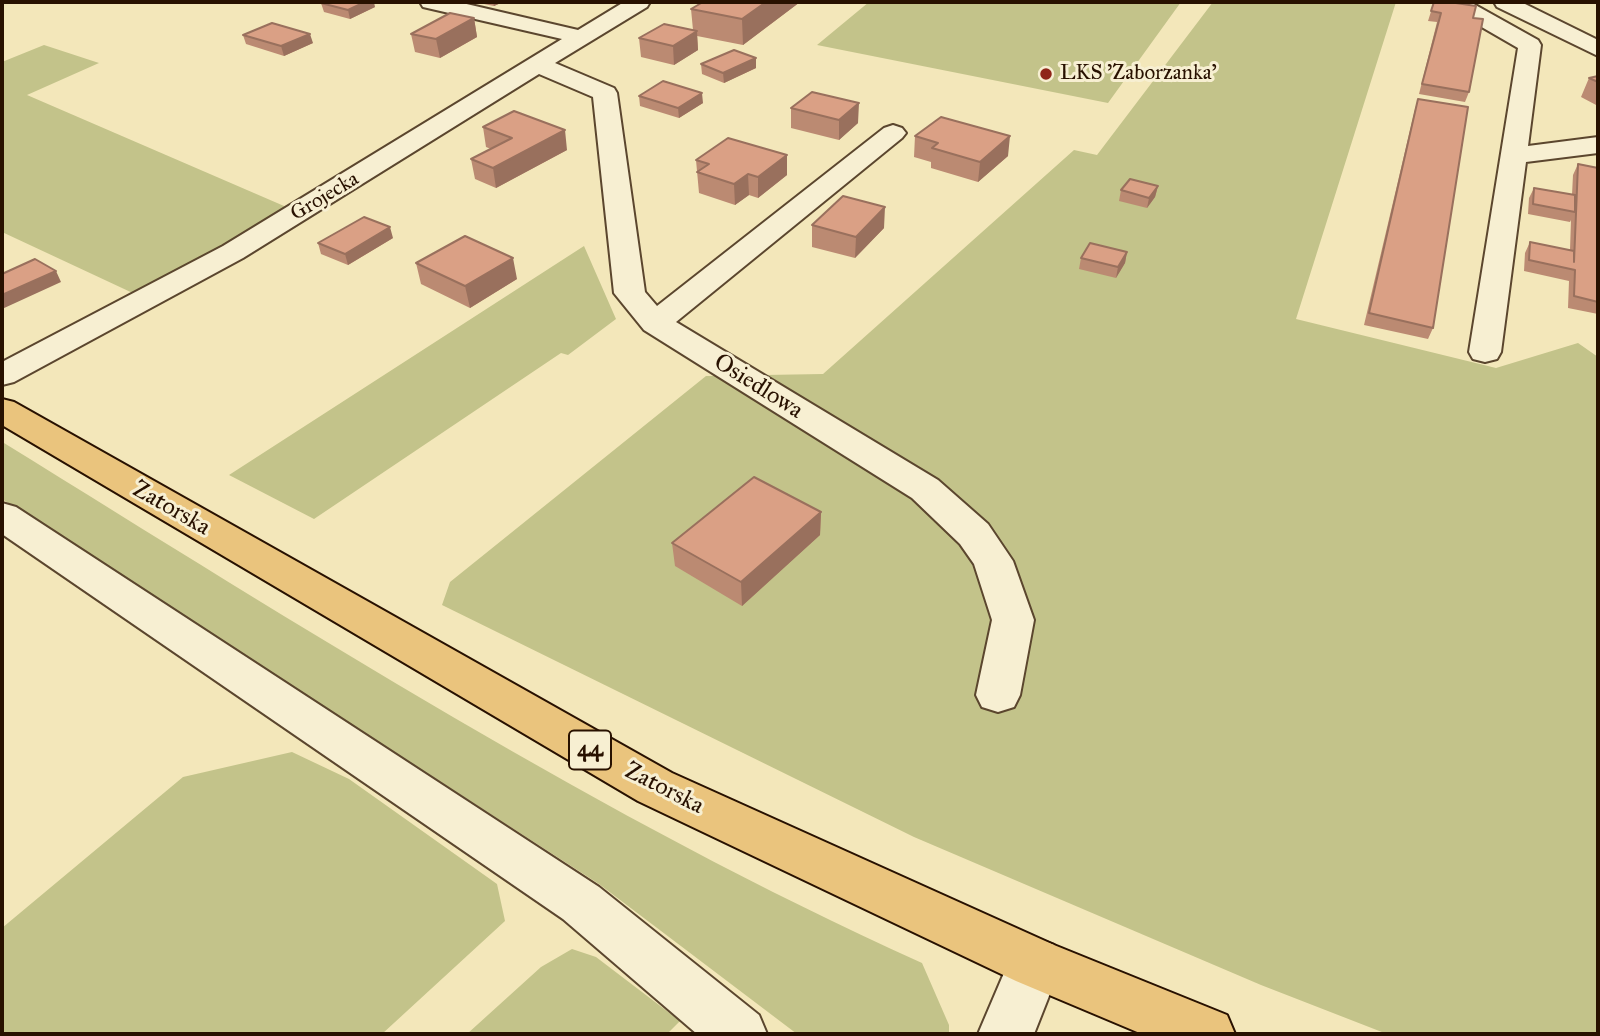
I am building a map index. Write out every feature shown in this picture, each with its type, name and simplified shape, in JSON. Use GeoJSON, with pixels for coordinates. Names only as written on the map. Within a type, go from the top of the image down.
{"type":"FeatureCollection","features":[{"type":"Feature","properties":{"kind":"main road","name":"Zatorska"},"geometry":{"type":"LineString","coordinates":[[2,410],[655,787],[1035,964],[1207,1034]]}},
{"type":"Feature","properties":{"kind":"street"},"geometry":{"type":"LineString","coordinates":[[431,2],[581,37]]}},
{"type":"Feature","properties":{"kind":"street","name":"Grojecka"},"geometry":{"type":"LineString","coordinates":[[2,375],[233,252],[639,2]]}},
{"type":"Feature","properties":{"kind":"street"},"geometry":{"type":"LineString","coordinates":[[1455,2],[1530,45],[1485,352]]}},
{"type":"Feature","properties":{"kind":"street"},"geometry":{"type":"LineString","coordinates":[[1505,2],[1598,50]]}},
{"type":"Feature","properties":{"kind":"street"},"geometry":{"type":"LineString","coordinates":[[1539,19],[1598,35]]}},
{"type":"Feature","properties":{"kind":"street","name":"Osiedlowa"},"geometry":{"type":"LineString","coordinates":[[539,65],[605,93],[630,293],[655,323],[925,489],[974,534],[993,561],[1013,620],[999,695]]}},
{"type":"Feature","properties":{"kind":"street"},"geometry":{"type":"LineString","coordinates":[[655,323],[893,132]]}},
{"type":"Feature","properties":{"kind":"street"},"geometry":{"type":"LineString","coordinates":[[1512,156],[1598,145]]}},
{"type":"Feature","properties":{"kind":"street"},"geometry":{"type":"LineString","coordinates":[[2,516],[580,902],[739,1034]]}},
{"type":"Feature","properties":{"kind":"street"},"geometry":{"type":"LineString","coordinates":[[1006,1034],[1035,964]]}},
{"type":"Feature","properties":{"kind":"green space","name":"LKS 'Zaborzanka'"},"geometry":{"type":"Polygon","coordinates":[[[869,2],[1181,2],[1108,103],[817,45],[869,2]]]}},
{"type":"Feature","properties":{"kind":"green space"},"geometry":{"type":"Polygon","coordinates":[[[1213,2],[1396,2],[1296,319],[1496,368],[1578,343],[1598,357],[1598,1034],[1387,1034],[1261,985],[914,837],[442,605],[450,582],[706,376],[823,374],[1074,150],[1097,155],[1213,2]]]}},
{"type":"Feature","properties":{"kind":"green space"},"geometry":{"type":"Polygon","coordinates":[[[44,45],[99,63],[27,95],[291,209],[137,295],[2,232],[2,62],[44,45]]]}},
{"type":"Feature","properties":{"kind":"green space"},"geometry":{"type":"Polygon","coordinates":[[[584,246],[616,319],[568,355],[561,353],[314,519],[229,475],[584,246]]]}},
{"type":"Feature","properties":{"kind":"green space"},"geometry":{"type":"Polygon","coordinates":[[[4,443],[341,651],[569,784],[803,907],[922,963],[949,1025],[949,1034],[797,1034],[599,884],[2,499],[4,443]]]}},
{"type":"Feature","properties":{"kind":"green space"},"geometry":{"type":"Polygon","coordinates":[[[292,752],[349,779],[497,884],[505,921],[382,1034],[2,1034],[2,928],[183,777],[292,752]]]}},
{"type":"Feature","properties":{"kind":"green space"},"geometry":{"type":"Polygon","coordinates":[[[572,949],[596,957],[680,1021],[667,1034],[467,1034],[541,967],[572,949]]]}},
{"type":"Feature","properties":{"kind":"building"},"geometry":{"type":"Polygon","coordinates":[[[365,2],[348,10],[321,3],[365,2]]]}},
{"type":"Feature","properties":{"kind":"building"},"geometry":{"type":"Polygon","coordinates":[[[703,2],[766,2],[742,19],[691,9],[703,2]]]}},
{"type":"Feature","properties":{"kind":"building"},"geometry":{"type":"Polygon","coordinates":[[[1434,2],[1476,6],[1473,18],[1483,19],[1469,92],[1422,84],[1441,13],[1431,11],[1434,2]]]}},
{"type":"Feature","properties":{"kind":"building"},"geometry":{"type":"Polygon","coordinates":[[[450,13],[474,18],[436,39],[411,34],[450,13]]]}},
{"type":"Feature","properties":{"kind":"building"},"geometry":{"type":"Polygon","coordinates":[[[272,23],[310,34],[281,46],[243,35],[272,23]]]}},
{"type":"Feature","properties":{"kind":"building"},"geometry":{"type":"Polygon","coordinates":[[[664,24],[697,31],[673,46],[639,38],[664,24]]]}},
{"type":"Feature","properties":{"kind":"building"},"geometry":{"type":"Polygon","coordinates":[[[734,50],[756,58],[723,73],[701,64],[734,50]]]}},
{"type":"Feature","properties":{"kind":"building"},"geometry":{"type":"Polygon","coordinates":[[[663,81],[702,93],[678,108],[639,96],[663,81]]]}},
{"type":"Feature","properties":{"kind":"building"},"geometry":{"type":"Polygon","coordinates":[[[812,92],[859,103],[839,120],[791,108],[812,92]]]}},
{"type":"Feature","properties":{"kind":"building"},"geometry":{"type":"Polygon","coordinates":[[[1418,99],[1468,107],[1433,328],[1369,313],[1418,99]]]}},
{"type":"Feature","properties":{"kind":"building"},"geometry":{"type":"Polygon","coordinates":[[[514,111],[565,130],[493,168],[471,159],[512,138],[483,127],[514,111]]]}},
{"type":"Feature","properties":{"kind":"building"},"geometry":{"type":"Polygon","coordinates":[[[941,117],[1010,136],[980,162],[932,148],[938,143],[915,136],[941,117]]]}},
{"type":"Feature","properties":{"kind":"building"},"geometry":{"type":"Polygon","coordinates":[[[728,138],[787,155],[758,177],[748,174],[734,184],[697,172],[709,164],[696,160],[728,138]]]}},
{"type":"Feature","properties":{"kind":"building"},"geometry":{"type":"Polygon","coordinates":[[[1578,164],[1598,168],[1598,302],[1574,296],[1575,270],[1529,260],[1530,242],[1574,251],[1574,262],[1578,164]]]}},
{"type":"Feature","properties":{"kind":"building"},"geometry":{"type":"Polygon","coordinates":[[[1130,179],[1158,186],[1149,198],[1121,190],[1130,179]]]}},
{"type":"Feature","properties":{"kind":"building"},"geometry":{"type":"Polygon","coordinates":[[[1534,188],[1575,195],[1575,212],[1533,204],[1534,188]]]}},
{"type":"Feature","properties":{"kind":"building"},"geometry":{"type":"Polygon","coordinates":[[[843,196],[885,207],[856,237],[812,225],[843,196]]]}},
{"type":"Feature","properties":{"kind":"building"},"geometry":{"type":"Polygon","coordinates":[[[364,217],[390,227],[345,254],[318,243],[364,217]]]}},
{"type":"Feature","properties":{"kind":"building"},"geometry":{"type":"Polygon","coordinates":[[[465,236],[513,258],[465,286],[416,263],[465,236]]]}},
{"type":"Feature","properties":{"kind":"building"},"geometry":{"type":"Polygon","coordinates":[[[1090,243],[1127,252],[1118,267],[1081,258],[1090,243]]]}},
{"type":"Feature","properties":{"kind":"building"},"geometry":{"type":"Polygon","coordinates":[[[35,259],[56,271],[2,295],[2,274],[35,259]]]}},
{"type":"Feature","properties":{"kind":"building"},"geometry":{"type":"Polygon","coordinates":[[[754,477],[821,512],[741,582],[672,543],[754,477]]]}},
{"type":"Feature","properties":{"kind":"place","name":"LKS 'Zaborzanka'"},"geometry":{"type":"Point","coordinates":[1046,74]}}]}
